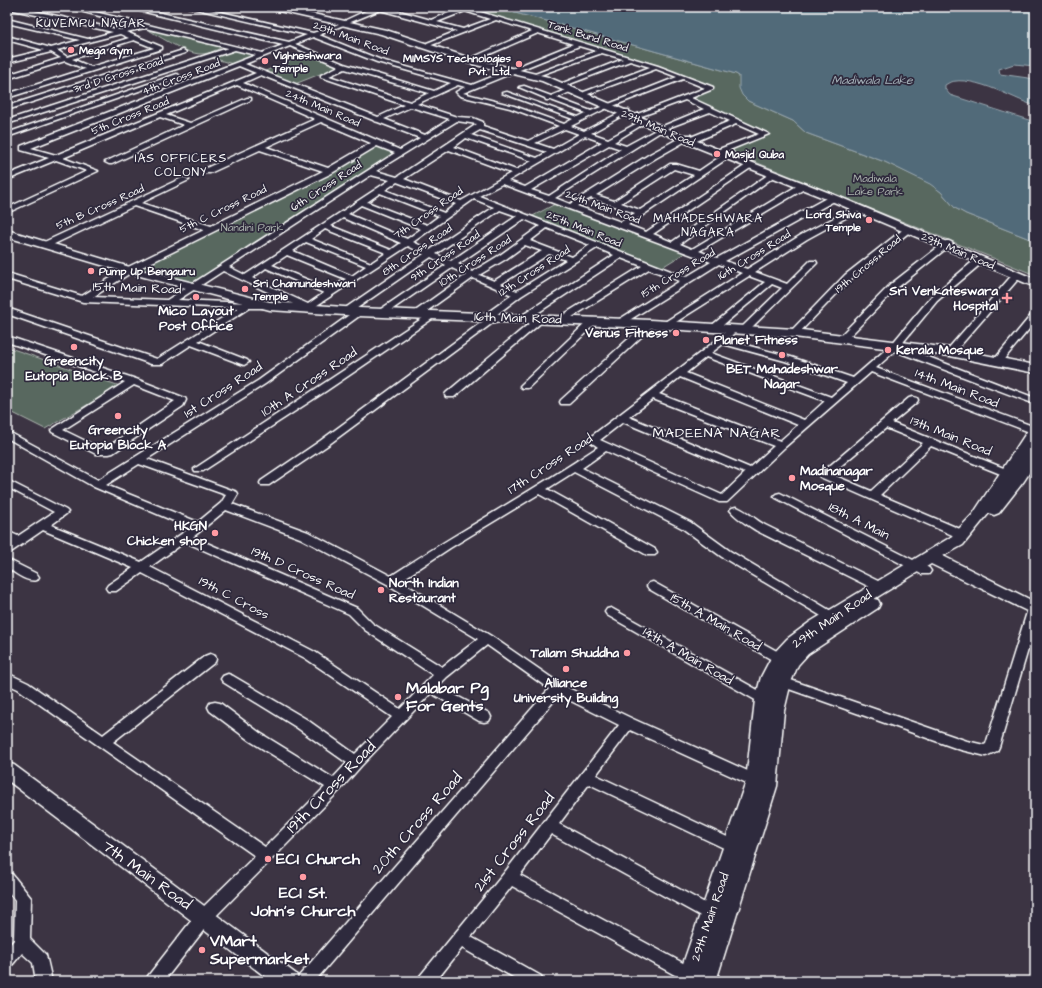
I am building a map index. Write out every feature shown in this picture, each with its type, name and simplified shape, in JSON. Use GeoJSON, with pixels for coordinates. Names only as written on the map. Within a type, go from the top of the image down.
{"type":"FeatureCollection","features":[{"type":"Feature","properties":{"kind":"main road","name":"29th Main Road"},"geometry":{"type":"LineString","coordinates":[[270,7],[285,8],[388,30],[470,60]]}},
{"type":"Feature","properties":{"kind":"main road","name":"29th Main Road"},"geometry":{"type":"LineString","coordinates":[[346,22],[383,32],[470,60],[542,76],[640,119],[947,244],[1035,278]]}},
{"type":"Feature","properties":{"kind":"main road","name":"29th Main Road"},"geometry":{"type":"LineString","coordinates":[[568,87],[586,93],[608,105]]}},
{"type":"Feature","properties":{"kind":"main road","name":"29th Main Road"},"geometry":{"type":"LineString","coordinates":[[726,154],[749,165],[833,198],[908,230],[947,244],[980,260],[1035,283]]}},
{"type":"Feature","properties":{"kind":"main road","name":"16th Main Road"},"geometry":{"type":"LineString","coordinates":[[7,233],[129,270],[270,306],[381,313],[620,322],[794,333],[950,352],[1035,369]]}},
{"type":"Feature","properties":{"kind":"main road","name":"29th Main Road"},"geometry":{"type":"LineString","coordinates":[[776,680],[802,650],[928,564],[957,541],[979,517],[1035,431]]}},
{"type":"Feature","properties":{"kind":"main road","name":"29th Main Road"},"geometry":{"type":"LineString","coordinates":[[694,979],[712,914],[756,781],[770,702],[776,680],[778,658],[793,643],[880,587],[966,545],[1019,478],[1035,452]]}},
{"type":"Feature","properties":{"kind":"main road"},"geometry":{"type":"LineString","coordinates":[[928,564],[1034,609]]}},
{"type":"Feature","properties":{"kind":"main road","name":"29th Main Road"},"geometry":{"type":"LineString","coordinates":[[694,979],[767,786],[770,702]]}},
{"type":"Feature","properties":{"kind":"main road","name":"7th Main Road"},"geometry":{"type":"LineString","coordinates":[[7,770],[82,828],[204,917],[288,981]]}},
{"type":"Feature","properties":{"kind":"street"},"geometry":{"type":"LineString","coordinates":[[7,96],[90,69],[110,59],[136,55],[160,48],[120,32],[9,7]]}},
{"type":"Feature","properties":{"kind":"street"},"geometry":{"type":"LineString","coordinates":[[68,7],[263,55]]}},
{"type":"Feature","properties":{"kind":"street"},"geometry":{"type":"LineString","coordinates":[[127,7],[289,44],[344,66],[434,93]]}},
{"type":"Feature","properties":{"kind":"street"},"geometry":{"type":"LineString","coordinates":[[7,61],[147,26],[196,7]]}},
{"type":"Feature","properties":{"kind":"street","name":"28th Main Road"},"geometry":{"type":"LineString","coordinates":[[196,7],[313,35],[379,61],[472,87]]}},
{"type":"Feature","properties":{"kind":"street"},"geometry":{"type":"LineString","coordinates":[[380,7],[463,31]]}},
{"type":"Feature","properties":{"kind":"street","name":"4th Cross Road"},"geometry":{"type":"LineString","coordinates":[[57,158],[24,148],[263,55],[380,7]]}},
{"type":"Feature","properties":{"kind":"street","name":"Tank Bund Road"},"geometry":{"type":"LineString","coordinates":[[458,7],[656,67],[711,88],[685,98]]}},
{"type":"Feature","properties":{"kind":"street"},"geometry":{"type":"LineString","coordinates":[[432,22],[465,9]]}},
{"type":"Feature","properties":{"kind":"street"},"geometry":{"type":"LineString","coordinates":[[429,44],[497,18]]}},
{"type":"Feature","properties":{"kind":"street"},"geometry":{"type":"LineString","coordinates":[[7,21],[87,40]]}},
{"type":"Feature","properties":{"kind":"street"},"geometry":{"type":"LineString","coordinates":[[470,60],[538,31]]}},
{"type":"Feature","properties":{"kind":"street"},"geometry":{"type":"LineString","coordinates":[[7,38],[52,50],[66,59],[104,76]]}},
{"type":"Feature","properties":{"kind":"street"},"geometry":{"type":"LineString","coordinates":[[8,76],[134,38]]}},
{"type":"Feature","properties":{"kind":"street"},"geometry":{"type":"LineString","coordinates":[[75,44],[132,68]]}},
{"type":"Feature","properties":{"kind":"street"},"geometry":{"type":"LineString","coordinates":[[578,44],[459,92],[462,95],[512,107],[627,149]]}},
{"type":"Feature","properties":{"kind":"street"},"geometry":{"type":"LineString","coordinates":[[111,45],[136,55]]}},
{"type":"Feature","properties":{"kind":"street","name":"3rd D Cross Road"},"geometry":{"type":"LineString","coordinates":[[7,122],[235,48]]}},
{"type":"Feature","properties":{"kind":"street"},"geometry":{"type":"LineString","coordinates":[[486,100],[522,87],[542,76],[601,51]]}},
{"type":"Feature","properties":{"kind":"street"},"geometry":{"type":"LineString","coordinates":[[7,108],[53,92],[183,52]]}},
{"type":"Feature","properties":{"kind":"street"},"geometry":{"type":"LineString","coordinates":[[7,53],[22,57]]}},
{"type":"Feature","properties":{"kind":"street"},"geometry":{"type":"LineString","coordinates":[[536,104],[551,98],[568,87],[630,59]]}},
{"type":"Feature","properties":{"kind":"street"},"geometry":{"type":"LineString","coordinates":[[239,64],[376,120],[425,138]]}},
{"type":"Feature","properties":{"kind":"street"},"geometry":{"type":"LineString","coordinates":[[344,66],[323,76],[456,119],[473,120],[481,123],[480,127]]}},
{"type":"Feature","properties":{"kind":"street"},"geometry":{"type":"LineString","coordinates":[[586,93],[656,67]]}},
{"type":"Feature","properties":{"kind":"street","name":"5th Cross Road"},"geometry":{"type":"LineString","coordinates":[[7,178],[261,73]]}},
{"type":"Feature","properties":{"kind":"street"},"geometry":{"type":"LineString","coordinates":[[8,76],[53,92],[95,112]]}},
{"type":"Feature","properties":{"kind":"street"},"geometry":{"type":"LineString","coordinates":[[7,135],[177,76]]}},
{"type":"Feature","properties":{"kind":"street"},"geometry":{"type":"LineString","coordinates":[[528,144],[591,112],[683,77]]}},
{"type":"Feature","properties":{"kind":"street"},"geometry":{"type":"LineString","coordinates":[[376,120],[457,82]]}},
{"type":"Feature","properties":{"kind":"street","name":"24th Main Road"},"geometry":{"type":"LineString","coordinates":[[237,83],[400,153]]}},
{"type":"Feature","properties":{"kind":"street"},"geometry":{"type":"LineString","coordinates":[[522,87],[591,112]]}},
{"type":"Feature","properties":{"kind":"street"},"geometry":{"type":"LineString","coordinates":[[505,93],[578,119]]}},
{"type":"Feature","properties":{"kind":"street"},"geometry":{"type":"LineString","coordinates":[[525,190],[608,141],[640,119],[685,98],[765,134],[726,154],[700,174],[621,226]]}},
{"type":"Feature","properties":{"kind":"street"},"geometry":{"type":"LineString","coordinates":[[109,162],[249,99]]}},
{"type":"Feature","properties":{"kind":"street"},"geometry":{"type":"LineString","coordinates":[[549,199],[627,149],[663,128],[711,109]]}},
{"type":"Feature","properties":{"kind":"street","name":"7th Cross Road"},"geometry":{"type":"LineString","coordinates":[[308,308],[392,253],[473,196],[539,161],[625,112]]}},
{"type":"Feature","properties":{"kind":"street"},"geometry":{"type":"LineString","coordinates":[[159,115],[190,126]]}},
{"type":"Feature","properties":{"kind":"street"},"geometry":{"type":"LineString","coordinates":[[207,170],[321,119]]}},
{"type":"Feature","properties":{"kind":"street","name":"6th Cross Road"},"geometry":{"type":"LineString","coordinates":[[169,302],[370,172],[456,119]]}},
{"type":"Feature","properties":{"kind":"street"},"geometry":{"type":"LineString","coordinates":[[571,207],[653,156],[689,139],[736,121]]}},
{"type":"Feature","properties":{"kind":"street"},"geometry":{"type":"LineString","coordinates":[[246,278],[378,190],[480,127]]}},
{"type":"Feature","properties":{"kind":"street"},"geometry":{"type":"LineString","coordinates":[[480,127],[554,152]]}},
{"type":"Feature","properties":{"kind":"street"},"geometry":{"type":"LineString","coordinates":[[466,136],[539,161]]}},
{"type":"Feature","properties":{"kind":"street","name":"5th C Cross Road"},"geometry":{"type":"LineString","coordinates":[[83,299],[129,270],[329,171],[376,143]]}},
{"type":"Feature","properties":{"kind":"street"},"geometry":{"type":"LineString","coordinates":[[259,147],[329,171]]}},
{"type":"Feature","properties":{"kind":"street"},"geometry":{"type":"LineString","coordinates":[[448,147],[517,173]]}},
{"type":"Feature","properties":{"kind":"street"},"geometry":{"type":"LineString","coordinates":[[653,156],[664,160]]}},
{"type":"Feature","properties":{"kind":"street"},"geometry":{"type":"LineString","coordinates":[[7,211],[94,171],[57,158]]}},
{"type":"Feature","properties":{"kind":"street"},"geometry":{"type":"LineString","coordinates":[[647,235],[749,165]]}},
{"type":"Feature","properties":{"kind":"street"},"geometry":{"type":"LineString","coordinates":[[615,204],[673,166],[700,174]]}},
{"type":"Feature","properties":{"kind":"street"},"geometry":{"type":"LineString","coordinates":[[7,169],[21,172]]}},
{"type":"Feature","properties":{"kind":"street"},"geometry":{"type":"LineString","coordinates":[[370,172],[397,179],[462,204]]}},
{"type":"Feature","properties":{"kind":"street"},"geometry":{"type":"LineString","coordinates":[[673,244],[772,174]]}},
{"type":"Feature","properties":{"kind":"street","name":"5th B Cross Road"},"geometry":{"type":"LineString","coordinates":[[45,244],[186,180]]}},
{"type":"Feature","properties":{"kind":"street","name":"26th Main Road"},"geometry":{"type":"LineString","coordinates":[[501,181],[788,287]]}},
{"type":"Feature","properties":{"kind":"street"},"geometry":{"type":"LineString","coordinates":[[692,252],[803,186]]}},
{"type":"Feature","properties":{"kind":"street"},"geometry":{"type":"LineString","coordinates":[[378,190],[445,216]]}},
{"type":"Feature","properties":{"kind":"street"},"geometry":{"type":"LineString","coordinates":[[590,195],[641,213]]}},
{"type":"Feature","properties":{"kind":"street","name":"25th Main Road"},"geometry":{"type":"LineString","coordinates":[[473,196],[522,217],[687,281]]}},
{"type":"Feature","properties":{"kind":"street","name":"15th Cross Road"},"geometry":{"type":"LineString","coordinates":[[620,322],[718,261],[833,198]]}},
{"type":"Feature","properties":{"kind":"street"},"geometry":{"type":"LineString","coordinates":[[360,202],[427,228]]}},
{"type":"Feature","properties":{"kind":"street"},"geometry":{"type":"LineString","coordinates":[[135,204],[210,229]]}},
{"type":"Feature","properties":{"kind":"street","name":"8th Cross Road"},"geometry":{"type":"LineString","coordinates":[[353,311],[430,254],[499,207]]}},
{"type":"Feature","properties":{"kind":"street","name":"16th Cross Road"},"geometry":{"type":"LineString","coordinates":[[665,325],[804,237],[858,209]]}},
{"type":"Feature","properties":{"kind":"street"},"geometry":{"type":"LineString","coordinates":[[341,214],[408,242],[472,275],[518,294]]}},
{"type":"Feature","properties":{"kind":"street","name":"9th Cross Road"},"geometry":{"type":"LineString","coordinates":[[381,313],[522,217]]}},
{"type":"Feature","properties":{"kind":"street"},"geometry":{"type":"LineString","coordinates":[[324,226],[392,253]]}},
{"type":"Feature","properties":{"kind":"street","name":"10th Cross Road"},"geometry":{"type":"LineString","coordinates":[[417,314],[472,275],[503,257],[545,226]]}},
{"type":"Feature","properties":{"kind":"street","name":"19th Cross Road"},"geometry":{"type":"LineString","coordinates":[[794,333],[848,277],[908,230]]}},
{"type":"Feature","properties":{"kind":"street"},"geometry":{"type":"LineString","coordinates":[[305,239],[372,266]]}},
{"type":"Feature","properties":{"kind":"street"},"geometry":{"type":"LineString","coordinates":[[524,242],[573,260]]}},
{"type":"Feature","properties":{"kind":"street"},"geometry":{"type":"LineString","coordinates":[[843,338],[894,286],[947,244]]}},
{"type":"Feature","properties":{"kind":"street","name":"12th Cross Road"},"geometry":{"type":"LineString","coordinates":[[265,484],[324,443],[491,317],[518,294],[596,246]]}},
{"type":"Feature","properties":{"kind":"street"},"geometry":{"type":"LineString","coordinates":[[494,284],[548,251]]}},
{"type":"Feature","properties":{"kind":"street"},"geometry":{"type":"LineString","coordinates":[[286,252],[352,279]]}},
{"type":"Feature","properties":{"kind":"street"},"geometry":{"type":"LineString","coordinates":[[524,318],[619,255]]}},
{"type":"Feature","properties":{"kind":"street"},"geometry":{"type":"LineString","coordinates":[[605,446],[723,500],[831,400],[855,382],[895,346],[934,298],[980,260]]}},
{"type":"Feature","properties":{"kind":"street","name":"17th Cross Road"},"geometry":{"type":"LineString","coordinates":[[391,581],[446,545],[574,468],[605,446],[593,440],[679,373],[738,330],[788,287],[813,262]]}},
{"type":"Feature","properties":{"kind":"street"},"geometry":{"type":"LineString","coordinates":[[266,265],[331,293]]}},
{"type":"Feature","properties":{"kind":"street"},"geometry":{"type":"LineString","coordinates":[[561,320],[648,266]]}},
{"type":"Feature","properties":{"kind":"street"},"geometry":{"type":"LineString","coordinates":[[222,267],[308,308]]}},
{"type":"Feature","properties":{"kind":"street"},"geometry":{"type":"LineString","coordinates":[[950,352],[1017,275]]}},
{"type":"Feature","properties":{"kind":"street","name":"15th Main Road"},"geometry":{"type":"LineString","coordinates":[[7,276],[83,299],[270,306]]}},
{"type":"Feature","properties":{"kind":"street"},"geometry":{"type":"LineString","coordinates":[[714,328],[771,281]]}},
{"type":"Feature","properties":{"kind":"street"},"geometry":{"type":"LineString","coordinates":[[7,311],[155,362],[162,361],[248,306]]}},
{"type":"Feature","properties":{"kind":"street","name":"1st Cross Road"},"geometry":{"type":"LineString","coordinates":[[98,485],[262,382],[353,311]]}},
{"type":"Feature","properties":{"kind":"street","name":"10th A Cross Road"},"geometry":{"type":"LineString","coordinates":[[199,469],[323,389],[432,315]]}},
{"type":"Feature","properties":{"kind":"street"},"geometry":{"type":"LineString","coordinates":[[998,362],[1035,316]]}},
{"type":"Feature","properties":{"kind":"street"},"geometry":{"type":"LineString","coordinates":[[450,395],[540,319]]}},
{"type":"Feature","properties":{"kind":"street"},"geometry":{"type":"LineString","coordinates":[[525,386],[593,321]]}},
{"type":"Feature","properties":{"kind":"street"},"geometry":{"type":"LineString","coordinates":[[565,402],[650,324]]}},
{"type":"Feature","properties":{"kind":"street"},"geometry":{"type":"LineString","coordinates":[[7,339],[133,381],[179,399],[181,402],[108,451],[104,452],[56,430],[133,381]]}},
{"type":"Feature","properties":{"kind":"street"},"geometry":{"type":"LineString","coordinates":[[191,342],[244,362]]}},
{"type":"Feature","properties":{"kind":"street"},"geometry":{"type":"LineString","coordinates":[[721,342],[788,359],[855,382]]}},
{"type":"Feature","properties":{"kind":"street"},"geometry":{"type":"LineString","coordinates":[[895,346],[1035,402]]}},
{"type":"Feature","properties":{"kind":"street"},"geometry":{"type":"LineString","coordinates":[[706,354],[831,400]]}},
{"type":"Feature","properties":{"kind":"street","name":"14th Main Road"},"geometry":{"type":"LineString","coordinates":[[871,368],[1035,431]]}},
{"type":"Feature","properties":{"kind":"street"},"geometry":{"type":"LineString","coordinates":[[679,373],[805,424]]}},
{"type":"Feature","properties":{"kind":"street"},"geometry":{"type":"LineString","coordinates":[[652,395],[781,445]]}},
{"type":"Feature","properties":{"kind":"street"},"geometry":{"type":"LineString","coordinates":[[913,400],[824,475],[963,535]]}},
{"type":"Feature","properties":{"kind":"street"},"geometry":{"type":"LineString","coordinates":[[622,418],[753,473]]}},
{"type":"Feature","properties":{"kind":"street","name":"13th Main Road"},"geometry":{"type":"LineString","coordinates":[[885,424],[1007,473]]}},
{"type":"Feature","properties":{"kind":"street"},"geometry":{"type":"LineString","coordinates":[[7,434],[98,485],[199,526]]}},
{"type":"Feature","properties":{"kind":"street"},"geometry":{"type":"LineString","coordinates":[[873,496],[930,442]]}},
{"type":"Feature","properties":{"kind":"street"},"geometry":{"type":"LineString","coordinates":[[112,588],[199,526],[225,505],[233,494],[139,460]]}},
{"type":"Feature","properties":{"kind":"street"},"geometry":{"type":"LineString","coordinates":[[574,468],[686,525],[726,554],[832,617]]}},
{"type":"Feature","properties":{"kind":"street"},"geometry":{"type":"LineString","coordinates":[[7,483],[62,512],[7,549]]}},
{"type":"Feature","properties":{"kind":"street"},"geometry":{"type":"LineString","coordinates":[[538,489],[651,552]]}},
{"type":"Feature","properties":{"kind":"street","name":"18th A Main"},"geometry":{"type":"LineString","coordinates":[[780,496],[928,564]]}},
{"type":"Feature","properties":{"kind":"street"},"geometry":{"type":"LineString","coordinates":[[225,505],[304,535],[391,581],[487,639],[557,688],[628,723],[756,781]]}},
{"type":"Feature","properties":{"kind":"street"},"geometry":{"type":"LineString","coordinates":[[736,510],[749,521],[761,528],[880,587]]}},
{"type":"Feature","properties":{"kind":"street","name":"19th C Cross"},"geometry":{"type":"LineString","coordinates":[[42,525],[141,567],[310,655],[401,716]]}},
{"type":"Feature","properties":{"kind":"street"},"geometry":{"type":"LineString","coordinates":[[7,535],[19,541]]}},
{"type":"Feature","properties":{"kind":"street","name":"19th D Cross Road"},"geometry":{"type":"LineString","coordinates":[[184,537],[353,611],[369,627],[442,674]]}},
{"type":"Feature","properties":{"kind":"street"},"geometry":{"type":"LineString","coordinates":[[7,563],[33,577]]}},
{"type":"Feature","properties":{"kind":"street","name":"15th A Main Road"},"geometry":{"type":"LineString","coordinates":[[653,586],[778,658]]}},
{"type":"Feature","properties":{"kind":"street"},"geometry":{"type":"LineString","coordinates":[[776,680],[966,746],[986,750],[992,747],[1034,609]]}},
{"type":"Feature","properties":{"kind":"street","name":"14th A Main Road"},"geometry":{"type":"LineString","coordinates":[[611,612],[770,702]]}},
{"type":"Feature","properties":{"kind":"street","name":"19th Cross Road"},"geometry":{"type":"LineString","coordinates":[[154,981],[204,917],[335,786],[356,762],[442,674],[487,639]]}},
{"type":"Feature","properties":{"kind":"street"},"geometry":{"type":"LineString","coordinates":[[104,742],[210,659]]}},
{"type":"Feature","properties":{"kind":"street"},"geometry":{"type":"LineString","coordinates":[[7,678],[23,686],[265,855]]}},
{"type":"Feature","properties":{"kind":"street"},"geometry":{"type":"LineString","coordinates":[[228,679],[301,723],[356,762]]}},
{"type":"Feature","properties":{"kind":"street"},"geometry":{"type":"LineString","coordinates":[[430,686],[484,717]]}},
{"type":"Feature","properties":{"kind":"street","name":"20th Cross Road"},"geometry":{"type":"LineString","coordinates":[[304,981],[557,688]]}},
{"type":"Feature","properties":{"kind":"street"},"geometry":{"type":"LineString","coordinates":[[215,707],[255,737],[335,786]]}},
{"type":"Feature","properties":{"kind":"street","name":"21st Cross Road"},"geometry":{"type":"LineString","coordinates":[[426,981],[510,876],[628,723]]}},
{"type":"Feature","properties":{"kind":"street"},"geometry":{"type":"LineString","coordinates":[[587,777],[735,847]]}},
{"type":"Feature","properties":{"kind":"street"},"geometry":{"type":"LineString","coordinates":[[548,826],[712,914]]}},
{"type":"Feature","properties":{"kind":"street"},"geometry":{"type":"LineString","coordinates":[[510,876],[694,979]]}},
{"type":"Feature","properties":{"kind":"street"},"geometry":{"type":"LineString","coordinates":[[7,879],[23,898],[22,942],[7,959]]}},
{"type":"Feature","properties":{"kind":"street"},"geometry":{"type":"LineString","coordinates":[[460,939],[535,981]]}},
{"type":"Feature","properties":{"kind":"street"},"geometry":{"type":"LineString","coordinates":[[22,942],[40,960],[44,981]]}},
{"type":"Feature","properties":{"kind":"green space","name":"Madiwala Lake Park"},"geometry":{"type":"Polygon","coordinates":[[[463,7],[491,7],[551,22],[736,74],[739,76],[748,101],[793,121],[806,133],[885,162],[931,184],[941,192],[955,208],[966,214],[1035,241],[1035,275],[728,151],[768,134],[691,98],[714,88],[660,67],[463,7]]]}},
{"type":"Feature","properties":{"kind":"green space"},"geometry":{"type":"Polygon","coordinates":[[[152,28],[225,46],[207,53],[195,53],[173,44],[147,29],[152,28]]]}},
{"type":"Feature","properties":{"kind":"green space"},"geometry":{"type":"Polygon","coordinates":[[[235,48],[262,55],[236,65],[209,57],[235,48]]]}},
{"type":"Feature","properties":{"kind":"green space"},"geometry":{"type":"Polygon","coordinates":[[[306,54],[340,66],[295,84],[263,72],[306,54]]]}},
{"type":"Feature","properties":{"kind":"green space","name":"Nandini Park"},"geometry":{"type":"Polygon","coordinates":[[[376,144],[396,153],[192,284],[133,269],[376,144]]]}},
{"type":"Feature","properties":{"kind":"green space"},"geometry":{"type":"Polygon","coordinates":[[[557,203],[688,251],[659,269],[529,218],[557,203]]]}},
{"type":"Feature","properties":{"kind":"green space"},"geometry":{"type":"Polygon","coordinates":[[[7,347],[120,386],[45,429],[7,410],[7,347]]]}},
{"type":"Feature","properties":{"kind":"water","name":"Madiwala Lake"},"geometry":{"type":"Polygon","coordinates":[[[491,7],[1035,7],[1035,66],[1014,64],[999,69],[1000,74],[1035,79],[1035,106],[977,83],[954,81],[945,85],[945,89],[950,95],[1035,122],[1035,241],[966,214],[955,208],[941,192],[930,184],[885,162],[806,133],[793,121],[748,101],[742,95],[739,88],[739,76],[736,74],[551,22],[491,7]]]}},
{"type":"Feature","properties":{"kind":"place","name":"Mega Gym"},"geometry":{"type":"Point","coordinates":[71,50]}},
{"type":"Feature","properties":{"kind":"place","name":"Vighneshwara Temple"},"geometry":{"type":"Point","coordinates":[265,61]}},
{"type":"Feature","properties":{"kind":"place","name":"MIMSYS Technologies Pvt. Ltd."},"geometry":{"type":"Point","coordinates":[519,64]}},
{"type":"Feature","properties":{"kind":"place","name":"Masjid Quba"},"geometry":{"type":"Point","coordinates":[717,154]}},
{"type":"Feature","properties":{"kind":"place","name":"Lord Shiva Temple"},"geometry":{"type":"Point","coordinates":[869,220]}},
{"type":"Feature","properties":{"kind":"place","name":"Pump Up Bengauru"},"geometry":{"type":"Point","coordinates":[91,271]}},
{"type":"Feature","properties":{"kind":"place","name":"Sri Chamundeshwari Temple"},"geometry":{"type":"Point","coordinates":[245,289]}},
{"type":"Feature","properties":{"kind":"place","name":"Mico Layout Post Office"},"geometry":{"type":"Point","coordinates":[196,297]}},
{"type":"Feature","properties":{"kind":"place","name":"Sri Venkateswara Hospital"},"geometry":{"type":"Point","coordinates":[1007,298]}},
{"type":"Feature","properties":{"kind":"place","name":"Venus Fitness"},"geometry":{"type":"Point","coordinates":[676,333]}},
{"type":"Feature","properties":{"kind":"place","name":"Planet Fitness"},"geometry":{"type":"Point","coordinates":[706,340]}},
{"type":"Feature","properties":{"kind":"place","name":"Greencity Eutopia Block B"},"geometry":{"type":"Point","coordinates":[74,347]}},
{"type":"Feature","properties":{"kind":"place","name":"Kerala Mosque"},"geometry":{"type":"Point","coordinates":[888,350]}},
{"type":"Feature","properties":{"kind":"place","name":"BET Mahadeshwar Nagar"},"geometry":{"type":"Point","coordinates":[782,355]}},
{"type":"Feature","properties":{"kind":"place","name":"Greencity Eutopia Block A"},"geometry":{"type":"Point","coordinates":[118,416]}},
{"type":"Feature","properties":{"kind":"place","name":"Madinanagar Mosque"},"geometry":{"type":"Point","coordinates":[792,478]}},
{"type":"Feature","properties":{"kind":"place","name":"HKGN Chicken shop"},"geometry":{"type":"Point","coordinates":[215,533]}},
{"type":"Feature","properties":{"kind":"place","name":"North Indian Restaurant"},"geometry":{"type":"Point","coordinates":[381,590]}},
{"type":"Feature","properties":{"kind":"place","name":"Tallam Shuddha"},"geometry":{"type":"Point","coordinates":[627,653]}},
{"type":"Feature","properties":{"kind":"place","name":"Alliance University Building"},"geometry":{"type":"Point","coordinates":[566,669]}},
{"type":"Feature","properties":{"kind":"place","name":"Malabar Pg For Gents"},"geometry":{"type":"Point","coordinates":[398,697]}},
{"type":"Feature","properties":{"kind":"place","name":"ECI Church"},"geometry":{"type":"Point","coordinates":[268,859]}},
{"type":"Feature","properties":{"kind":"place","name":"ECI St. John's Church"},"geometry":{"type":"Point","coordinates":[303,877]}},
{"type":"Feature","properties":{"kind":"place","name":"VMart Supermarket"},"geometry":{"type":"Point","coordinates":[202,950]}},
{"type":"Feature","properties":{"kind":"district","name":"KUVEMPU NAGAR"},"geometry":{"type":"Point","coordinates":[91,23]}},
{"type":"Feature","properties":{"kind":"district","name":"IAS OFFICERS COLONY"},"geometry":{"type":"Point","coordinates":[181,165]}},
{"type":"Feature","properties":{"kind":"district","name":"MAHADESHWARA NAGARA"},"geometry":{"type":"Point","coordinates":[708,225]}},
{"type":"Feature","properties":{"kind":"district","name":"MADEENA NAGAR"},"geometry":{"type":"Point","coordinates":[717,433]}}]}
